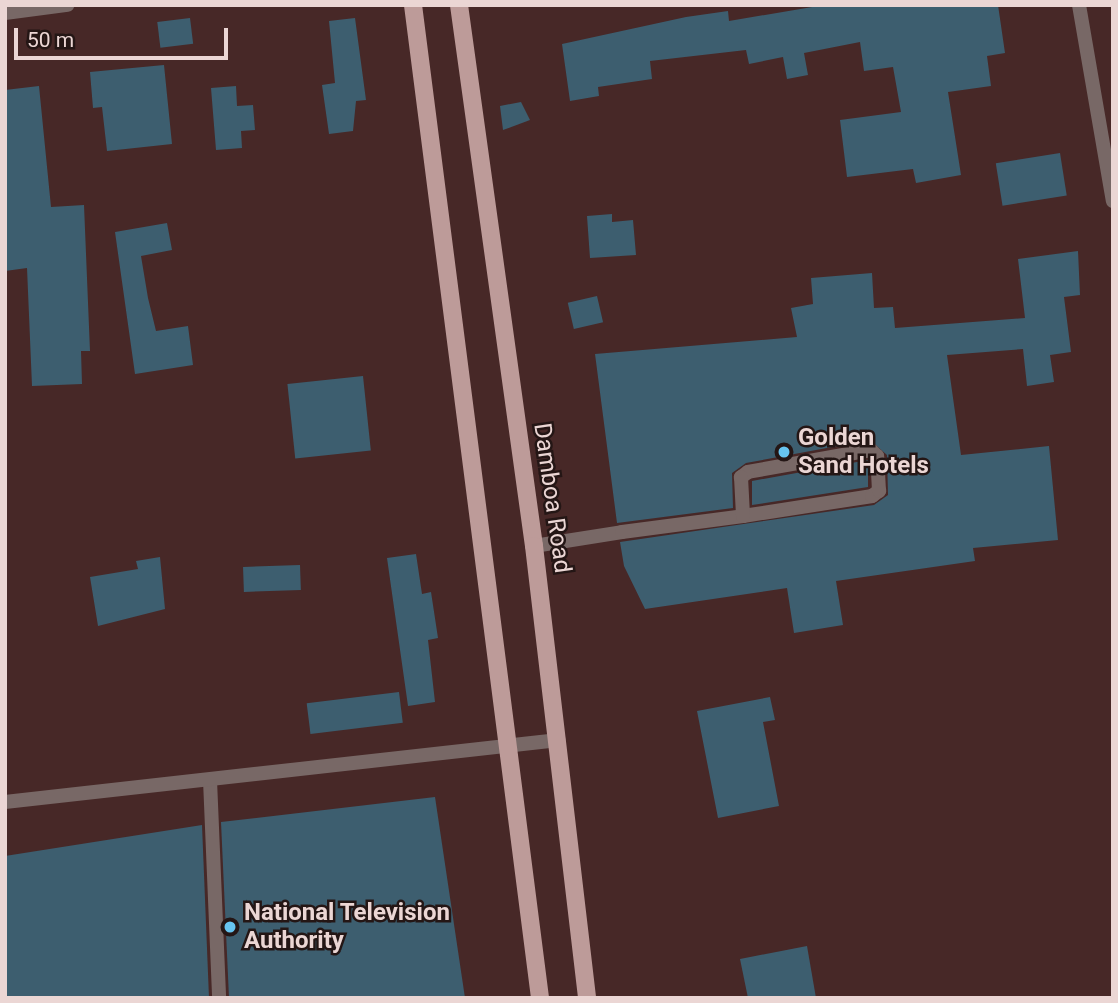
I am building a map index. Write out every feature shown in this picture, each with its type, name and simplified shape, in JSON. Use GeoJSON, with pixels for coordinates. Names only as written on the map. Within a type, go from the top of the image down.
{"type":"FeatureCollection","features":[{"type":"Feature","properties":{"kind":"main road"},"geometry":{"type":"LineString","coordinates":[[413,5],[540,998]]}},
{"type":"Feature","properties":{"kind":"main road","name":"Damboa Road"},"geometry":{"type":"LineString","coordinates":[[458,5],[534,546],[559,740],[587,998]]}},
{"type":"Feature","properties":{"kind":"street"},"geometry":{"type":"LineString","coordinates":[[5,13],[67,5]]}},
{"type":"Feature","properties":{"kind":"street"},"geometry":{"type":"LineString","coordinates":[[1079,5],[1113,201]]}},
{"type":"Feature","properties":{"kind":"street"},"geometry":{"type":"LineString","coordinates":[[534,546],[743,516],[872,496],[879,491],[877,456],[872,450],[748,472],[741,477],[743,516]]}},
{"type":"Feature","properties":{"kind":"street"},"geometry":{"type":"LineString","coordinates":[[5,802],[510,749],[559,740]]}},
{"type":"Feature","properties":{"kind":"street"},"geometry":{"type":"LineString","coordinates":[[209,780],[219,998]]}},
{"type":"Feature","properties":{"kind":"building"},"geometry":{"type":"Polygon","coordinates":[[[824,5],[998,5],[1005,53],[987,56],[991,86],[948,92],[961,175],[916,183],[913,169],[847,177],[840,120],[901,112],[893,67],[864,71],[860,42],[804,53],[808,75],[787,79],[783,57],[749,64],[746,50],[650,61],[652,79],[598,87],[599,96],[570,101],[562,44],[686,17],[728,11],[729,21],[824,5]]]}},
{"type":"Feature","properties":{"kind":"building"},"geometry":{"type":"Polygon","coordinates":[[[190,18],[193,44],[160,48],[157,22],[190,18]]]}},
{"type":"Feature","properties":{"kind":"building"},"geometry":{"type":"Polygon","coordinates":[[[355,18],[366,100],[356,101],[353,131],[329,134],[322,85],[335,83],[329,21],[355,18]]]}},
{"type":"Feature","properties":{"kind":"building"},"geometry":{"type":"Polygon","coordinates":[[[164,65],[172,144],[107,151],[102,107],[93,108],[90,72],[164,65]]]}},
{"type":"Feature","properties":{"kind":"building"},"geometry":{"type":"Polygon","coordinates":[[[39,86],[51,207],[84,205],[90,351],[81,351],[82,384],[32,386],[27,268],[5,271],[5,90],[39,86]]]}},
{"type":"Feature","properties":{"kind":"building"},"geometry":{"type":"Polygon","coordinates":[[[236,86],[237,106],[253,105],[255,130],[241,131],[242,148],[216,150],[211,88],[236,86]]]}},
{"type":"Feature","properties":{"kind":"building"},"geometry":{"type":"Polygon","coordinates":[[[521,102],[530,120],[503,130],[500,106],[521,102]]]}},
{"type":"Feature","properties":{"kind":"building"},"geometry":{"type":"Polygon","coordinates":[[[1060,153],[1067,195],[1003,206],[996,163],[1060,153]]]}},
{"type":"Feature","properties":{"kind":"building"},"geometry":{"type":"Polygon","coordinates":[[[612,214],[612,222],[633,220],[636,255],[590,258],[587,216],[612,214]]]}},
{"type":"Feature","properties":{"kind":"building"},"geometry":{"type":"Polygon","coordinates":[[[167,223],[172,250],[141,256],[148,298],[156,331],[188,326],[193,365],[135,374],[115,232],[167,223]]]}},
{"type":"Feature","properties":{"kind":"building","name":"Golden Sand Hotels"},"geometry":{"type":"Polygon","coordinates":[[[1078,251],[1080,295],[1064,297],[1071,352],[1050,355],[1054,382],[1027,386],[1023,349],[947,355],[961,455],[1049,446],[1058,540],[973,548],[975,561],[836,581],[843,625],[794,633],[787,588],[645,609],[624,566],[620,542],[874,505],[888,495],[887,455],[870,440],[746,463],[732,473],[733,508],[617,523],[595,354],[797,337],[791,308],[813,304],[811,278],[872,273],[874,308],[893,307],[895,328],[1025,318],[1018,259],[1078,251]]]}},
{"type":"Feature","properties":{"kind":"building"},"geometry":{"type":"Polygon","coordinates":[[[597,296],[603,322],[574,329],[568,303],[597,296]]]}},
{"type":"Feature","properties":{"kind":"building"},"geometry":{"type":"Polygon","coordinates":[[[363,376],[371,451],[295,459],[287,384],[363,376]]]}},
{"type":"Feature","properties":{"kind":"building"},"geometry":{"type":"Polygon","coordinates":[[[868,460],[868,487],[752,505],[752,481],[868,460]]]}},
{"type":"Feature","properties":{"kind":"building"},"geometry":{"type":"Polygon","coordinates":[[[416,554],[422,594],[431,592],[438,638],[428,640],[435,702],[408,706],[387,558],[416,554]]]}},
{"type":"Feature","properties":{"kind":"building"},"geometry":{"type":"Polygon","coordinates":[[[160,557],[165,609],[98,626],[90,577],[138,569],[136,561],[160,557]]]}},
{"type":"Feature","properties":{"kind":"building"},"geometry":{"type":"Polygon","coordinates":[[[300,565],[301,590],[244,592],[243,567],[300,565]]]}},
{"type":"Feature","properties":{"kind":"building"},"geometry":{"type":"Polygon","coordinates":[[[399,692],[403,723],[310,734],[307,703],[399,692]]]}},
{"type":"Feature","properties":{"kind":"building"},"geometry":{"type":"Polygon","coordinates":[[[770,697],[775,720],[763,722],[779,806],[718,818],[697,711],[770,697]]]}},
{"type":"Feature","properties":{"kind":"building"},"geometry":{"type":"Polygon","coordinates":[[[435,797],[465,998],[229,998],[221,822],[435,797]]]}},
{"type":"Feature","properties":{"kind":"building"},"geometry":{"type":"Polygon","coordinates":[[[202,825],[209,998],[5,998],[5,856],[202,825]]]}},
{"type":"Feature","properties":{"kind":"building"},"geometry":{"type":"Polygon","coordinates":[[[807,946],[816,998],[748,998],[740,959],[807,946]]]}},
{"type":"Feature","properties":{"kind":"place","name":"Golden Sand Hotels"},"geometry":{"type":"Point","coordinates":[784,452]}},
{"type":"Feature","properties":{"kind":"place","name":"National Television Authority"},"geometry":{"type":"Point","coordinates":[230,927]}}]}
